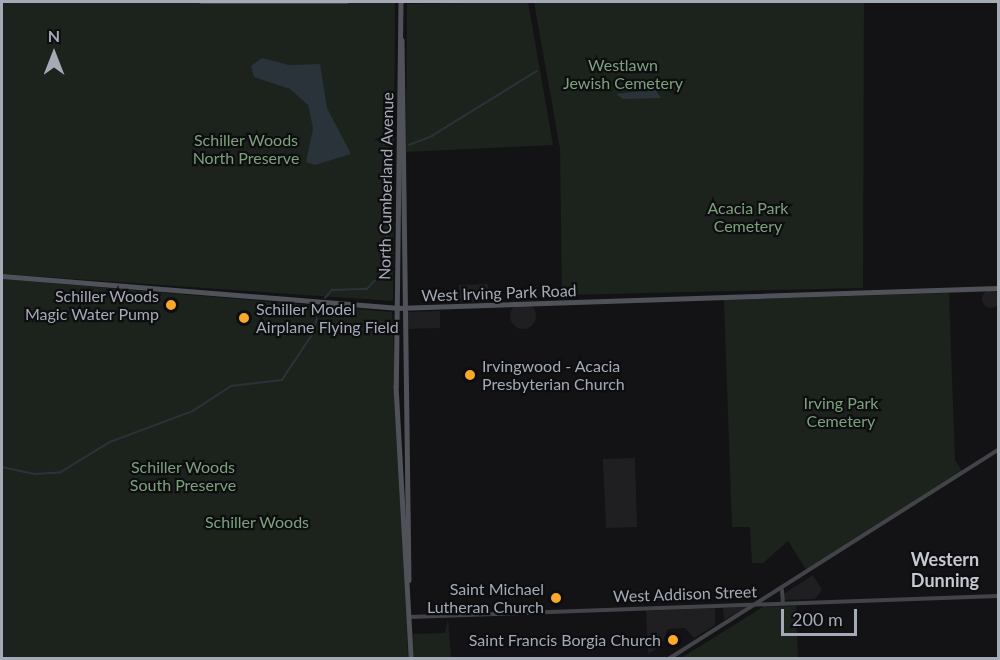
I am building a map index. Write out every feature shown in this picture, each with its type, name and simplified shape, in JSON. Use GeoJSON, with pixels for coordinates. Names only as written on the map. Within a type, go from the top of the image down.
{"type":"FeatureCollection","features":[{"type":"Feature","properties":{"kind":"main road","name":"North Cumberland Avenue"},"geometry":{"type":"LineString","coordinates":[[401,2],[408,586]]}},
{"type":"Feature","properties":{"kind":"main road","name":"North Cumberland Avenue"},"geometry":{"type":"LineString","coordinates":[[401,38],[396,308],[411,658]]}},
{"type":"Feature","properties":{"kind":"main road","name":"West Irving Park Road"},"geometry":{"type":"LineString","coordinates":[[2,276],[396,308],[999,288]]}},
{"type":"Feature","properties":{"kind":"street"},"geometry":{"type":"LineString","coordinates":[[201,2],[232,4],[347,2]]}},
{"type":"Feature","properties":{"kind":"street"},"geometry":{"type":"LineString","coordinates":[[670,658],[782,590],[999,450]]}},
{"type":"Feature","properties":{"kind":"street"},"geometry":{"type":"LineString","coordinates":[[782,590],[783,603]]}},
{"type":"Feature","properties":{"kind":"street","name":"West Addison Street"},"geometry":{"type":"LineString","coordinates":[[409,616],[999,596]]}},
{"type":"Feature","properties":{"kind":"street"},"geometry":{"type":"LineString","coordinates":[[732,604],[740,615]]}},
{"type":"Feature","properties":{"kind":"shaded area"},"geometry":{"type":"Polygon","coordinates":[[[262,58],[289,65],[320,64],[327,108],[351,154],[315,165],[306,162],[313,128],[308,105],[290,89],[254,77],[251,66],[262,58]]]}},
{"type":"Feature","properties":{"kind":"shaded area"},"geometry":{"type":"Polygon","coordinates":[[[655,89],[661,98],[623,99],[616,94],[655,89]]]}},
{"type":"Feature","properties":{"kind":"shaded area"},"geometry":{"type":"Polygon","coordinates":[[[488,284],[489,302],[459,302],[459,285],[488,284]]]}},
{"type":"Feature","properties":{"kind":"shaded area"},"geometry":{"type":"Polygon","coordinates":[[[991,290],[997,293],[1000,299],[997,305],[991,308],[985,305],[982,299],[985,293],[991,290]]]}},
{"type":"Feature","properties":{"kind":"shaded area"},"geometry":{"type":"Polygon","coordinates":[[[523,303],[532,307],[536,316],[532,325],[523,329],[514,325],[510,316],[514,307],[523,303]]]}},
{"type":"Feature","properties":{"kind":"shaded area"},"geometry":{"type":"Polygon","coordinates":[[[440,311],[440,328],[406,329],[406,312],[440,311]]]}},
{"type":"Feature","properties":{"kind":"shaded area"},"geometry":{"type":"Polygon","coordinates":[[[635,458],[637,527],[606,528],[603,459],[635,458]]]}},
{"type":"Feature","properties":{"kind":"shaded area"},"geometry":{"type":"Polygon","coordinates":[[[813,575],[822,590],[815,599],[783,600],[782,595],[813,575]]]}},
{"type":"Feature","properties":{"kind":"shaded area"},"geometry":{"type":"Polygon","coordinates":[[[747,607],[724,620],[723,608],[747,607]]]}},
{"type":"Feature","properties":{"kind":"shaded area"},"geometry":{"type":"Polygon","coordinates":[[[715,608],[715,625],[694,638],[685,628],[668,629],[660,647],[648,654],[646,611],[715,608]]]}},
{"type":"Feature","properties":{"kind":"green space","name":"Schiller Woods North Preserve"},"geometry":{"type":"Polygon","coordinates":[[[2,2],[395,3],[393,301],[2,274],[2,2]]]}},
{"type":"Feature","properties":{"kind":"green space"},"geometry":{"type":"Polygon","coordinates":[[[528,2],[553,145],[406,152],[407,4],[528,2]]]}},
{"type":"Feature","properties":{"kind":"green space"},"geometry":{"type":"Polygon","coordinates":[[[534,2],[864,2],[863,288],[562,295],[560,149],[534,2]]]}},
{"type":"Feature","properties":{"kind":"green space","name":"Schiller Woods South Preserve"},"geometry":{"type":"Polygon","coordinates":[[[2,279],[392,312],[408,658],[2,658],[2,279]]]}},
{"type":"Feature","properties":{"kind":"green space","name":"Irving Park Cemetery"},"geometry":{"type":"Polygon","coordinates":[[[949,293],[955,460],[962,471],[807,571],[788,541],[763,563],[752,563],[750,527],[732,527],[724,300],[949,293]]]}},
{"type":"Feature","properties":{"kind":"green space"},"geometry":{"type":"Polygon","coordinates":[[[796,606],[798,658],[681,658],[763,607],[796,606]]]}},
{"type":"Feature","properties":{"kind":"green space"},"geometry":{"type":"Polygon","coordinates":[[[448,619],[451,658],[414,658],[413,634],[445,633],[448,619]]]}},
{"type":"Feature","properties":{"kind":"waterway"},"geometry":{"type":"LineString","coordinates":[[409,145],[432,136],[537,71]]}},
{"type":"Feature","properties":{"kind":"waterway"},"geometry":{"type":"LineString","coordinates":[[325,298],[332,290],[367,289],[385,270],[392,149]]}},
{"type":"Feature","properties":{"kind":"waterway"},"geometry":{"type":"LineString","coordinates":[[2,467],[35,474],[61,472],[110,442],[193,411],[231,386],[282,380],[312,335],[321,306]]}},
{"type":"Feature","properties":{"kind":"place","name":"Schiller Woods Magic Water Pump"},"geometry":{"type":"Point","coordinates":[171,305]}},
{"type":"Feature","properties":{"kind":"place","name":"Schiller Model Airplane Flying Field"},"geometry":{"type":"Point","coordinates":[244,318]}},
{"type":"Feature","properties":{"kind":"place","name":"Irvingwood - Acacia Presbyterian Church"},"geometry":{"type":"Point","coordinates":[470,375]}},
{"type":"Feature","properties":{"kind":"place","name":"Saint Michael Lutheran Church"},"geometry":{"type":"Point","coordinates":[556,598]}},
{"type":"Feature","properties":{"kind":"place","name":"Saint Francis Borgia Church"},"geometry":{"type":"Point","coordinates":[673,640]}},
{"type":"Feature","properties":{"kind":"district","name":"Western Dunning"},"geometry":{"type":"Point","coordinates":[945,570]}},
{"type":"Feature","properties":{"kind":"park label","name":"Westlawn Jewish Cemetery"},"geometry":{"type":"Point","coordinates":[623,74]}},
{"type":"Feature","properties":{"kind":"park label","name":"Acacia Park Cemetery"},"geometry":{"type":"Point","coordinates":[748,217]}},
{"type":"Feature","properties":{"kind":"park label","name":"Schiller Woods"},"geometry":{"type":"Point","coordinates":[257,522]}}]}
